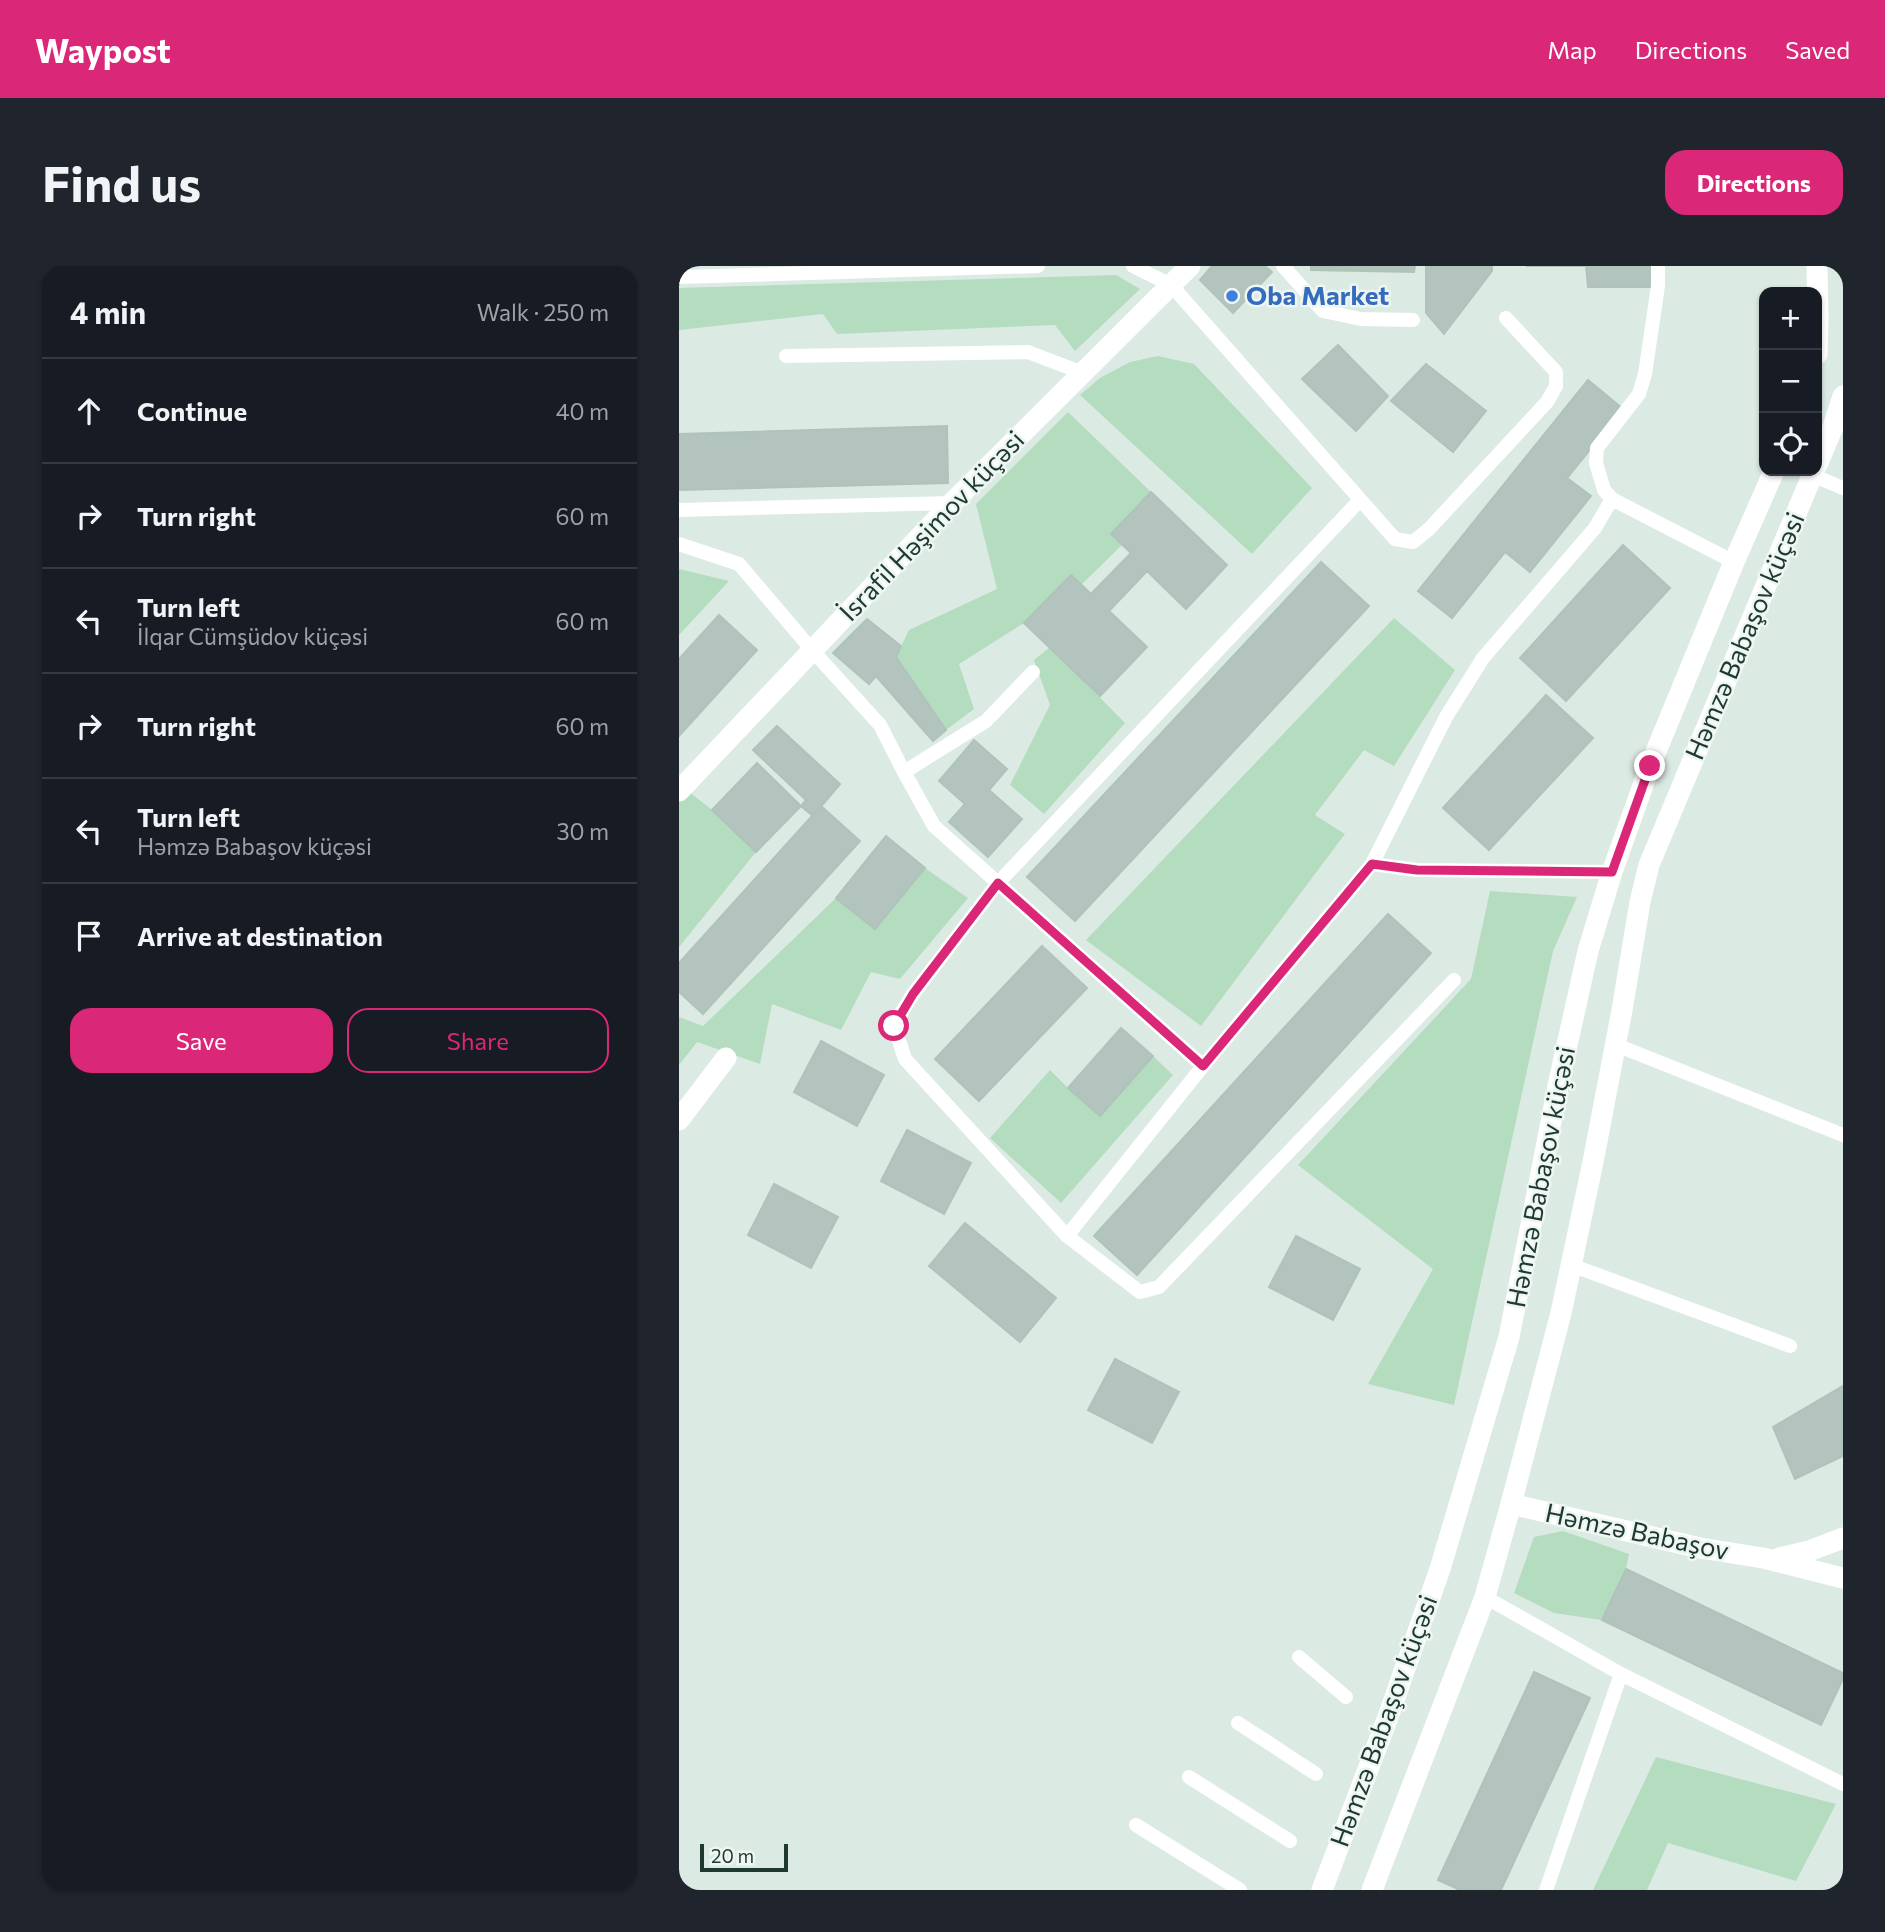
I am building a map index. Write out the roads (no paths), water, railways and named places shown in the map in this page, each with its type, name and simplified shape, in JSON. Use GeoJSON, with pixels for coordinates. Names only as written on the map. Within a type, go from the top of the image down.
{"type":"FeatureCollection","features":[{"type":"Feature","properties":{"kind":"street","name":"İsrafil Həşimov küçəsi"},"geometry":{"type":"LineString","coordinates":[[679,791],[952,503],[1190,266]]}},
{"type":"Feature","properties":{"kind":"street"},"geometry":{"type":"LineString","coordinates":[[1817,266],[1817,350]]}},
{"type":"Feature","properties":{"kind":"street","name":"Həmzə Babaşov küçəsi"},"geometry":{"type":"LineString","coordinates":[[1822,451],[1843,396]]}},
{"type":"Feature","properties":{"kind":"street","name":"Həmzə Babaşov küçəsi"},"geometry":{"type":"LineString","coordinates":[[1322,1890],[1388,1717],[1440,1569],[1509,1337],[1559,1081],[1588,951],[1612,872],[1650,766],[1772,476]]}},
{"type":"Feature","properties":{"kind":"street","name":"Həmzə Babaşov küçəsi"},"geometry":{"type":"LineString","coordinates":[[1372,1890],[1485,1597],[1511,1504],[1561,1312],[1593,1162],[1649,865],[1811,476]]}},
{"type":"Feature","properties":{"kind":"street"},"geometry":{"type":"LineString","coordinates":[[679,1120],[726,1058]]}},
{"type":"Feature","properties":{"kind":"street","name":"Həmzə Babaşov"},"geometry":{"type":"LineString","coordinates":[[1511,1504],[1700,1548],[1763,1558]]}},
{"type":"Feature","properties":{"kind":"street"},"geometry":{"type":"LineString","coordinates":[[1763,1558],[1785,1558],[1843,1538]]}},
{"type":"Feature","properties":{"kind":"street"},"geometry":{"type":"LineString","coordinates":[[1763,1558],[1843,1578]]}},
{"type":"Feature","properties":{"kind":"lane"},"geometry":{"type":"LineString","coordinates":[[679,277],[1038,266]]}},
{"type":"Feature","properties":{"kind":"lane"},"geometry":{"type":"LineString","coordinates":[[1133,266],[1171,285],[1395,539],[1413,542],[1429,529],[1548,402],[1556,386],[1556,372],[1506,318]]}},
{"type":"Feature","properties":{"kind":"lane"},"geometry":{"type":"LineString","coordinates":[[1283,266],[1323,311],[1361,319],[1413,320]]}},
{"type":"Feature","properties":{"kind":"lane"},"geometry":{"type":"LineString","coordinates":[[1658,266],[1658,286],[1639,394],[1597,448],[1596,463],[1604,490],[1612,499],[1734,562]]}},
{"type":"Feature","properties":{"kind":"lane"},"geometry":{"type":"LineString","coordinates":[[786,356],[1028,352],[1083,373]]}},
{"type":"Feature","properties":{"kind":"lane"},"geometry":{"type":"LineString","coordinates":[[1822,475],[1843,488]]}},
{"type":"Feature","properties":{"kind":"lane"},"geometry":{"type":"LineString","coordinates":[[1067,1236],[1203,1066],[1372,864],[1446,718],[1483,657],[1595,528],[1612,499]]}},
{"type":"Feature","properties":{"kind":"lane"},"geometry":{"type":"LineString","coordinates":[[1360,500],[998,883],[913,994],[894,1026],[905,1059],[1067,1236],[1140,1292],[1159,1287],[1454,980]]}},
{"type":"Feature","properties":{"kind":"lane"},"geometry":{"type":"LineString","coordinates":[[679,510],[952,503]]}},
{"type":"Feature","properties":{"kind":"lane"},"geometry":{"type":"LineString","coordinates":[[679,544],[739,564],[880,725],[934,826],[1203,1066]]}},
{"type":"Feature","properties":{"kind":"lane"},"geometry":{"type":"LineString","coordinates":[[904,772],[986,721],[1033,672]]}},
{"type":"Feature","properties":{"kind":"lane"},"geometry":{"type":"LineString","coordinates":[[1372,864],[1417,870],[1612,872]]}},
{"type":"Feature","properties":{"kind":"lane"},"geometry":{"type":"LineString","coordinates":[[1616,1045],[1843,1135]]}},
{"type":"Feature","properties":{"kind":"lane"},"geometry":{"type":"LineString","coordinates":[[1571,1265],[1790,1346]]}},
{"type":"Feature","properties":{"kind":"lane"},"geometry":{"type":"LineString","coordinates":[[1485,1597],[1621,1674],[1843,1784]]}},
{"type":"Feature","properties":{"kind":"lane"},"geometry":{"type":"LineString","coordinates":[[1299,1657],[1346,1697]]}},
{"type":"Feature","properties":{"kind":"lane"},"geometry":{"type":"LineString","coordinates":[[1546,1890],[1621,1674]]}},
{"type":"Feature","properties":{"kind":"lane"},"geometry":{"type":"LineString","coordinates":[[1238,1723],[1316,1774]]}},
{"type":"Feature","properties":{"kind":"lane"},"geometry":{"type":"LineString","coordinates":[[1189,1777],[1290,1841]]}},
{"type":"Feature","properties":{"kind":"lane"},"geometry":{"type":"LineString","coordinates":[[1136,1825],[1240,1890]]}},
{"type":"Feature","properties":{"kind":"place","name":"Oba Market"},"geometry":{"type":"Point","coordinates":[1232,296]}}]}
